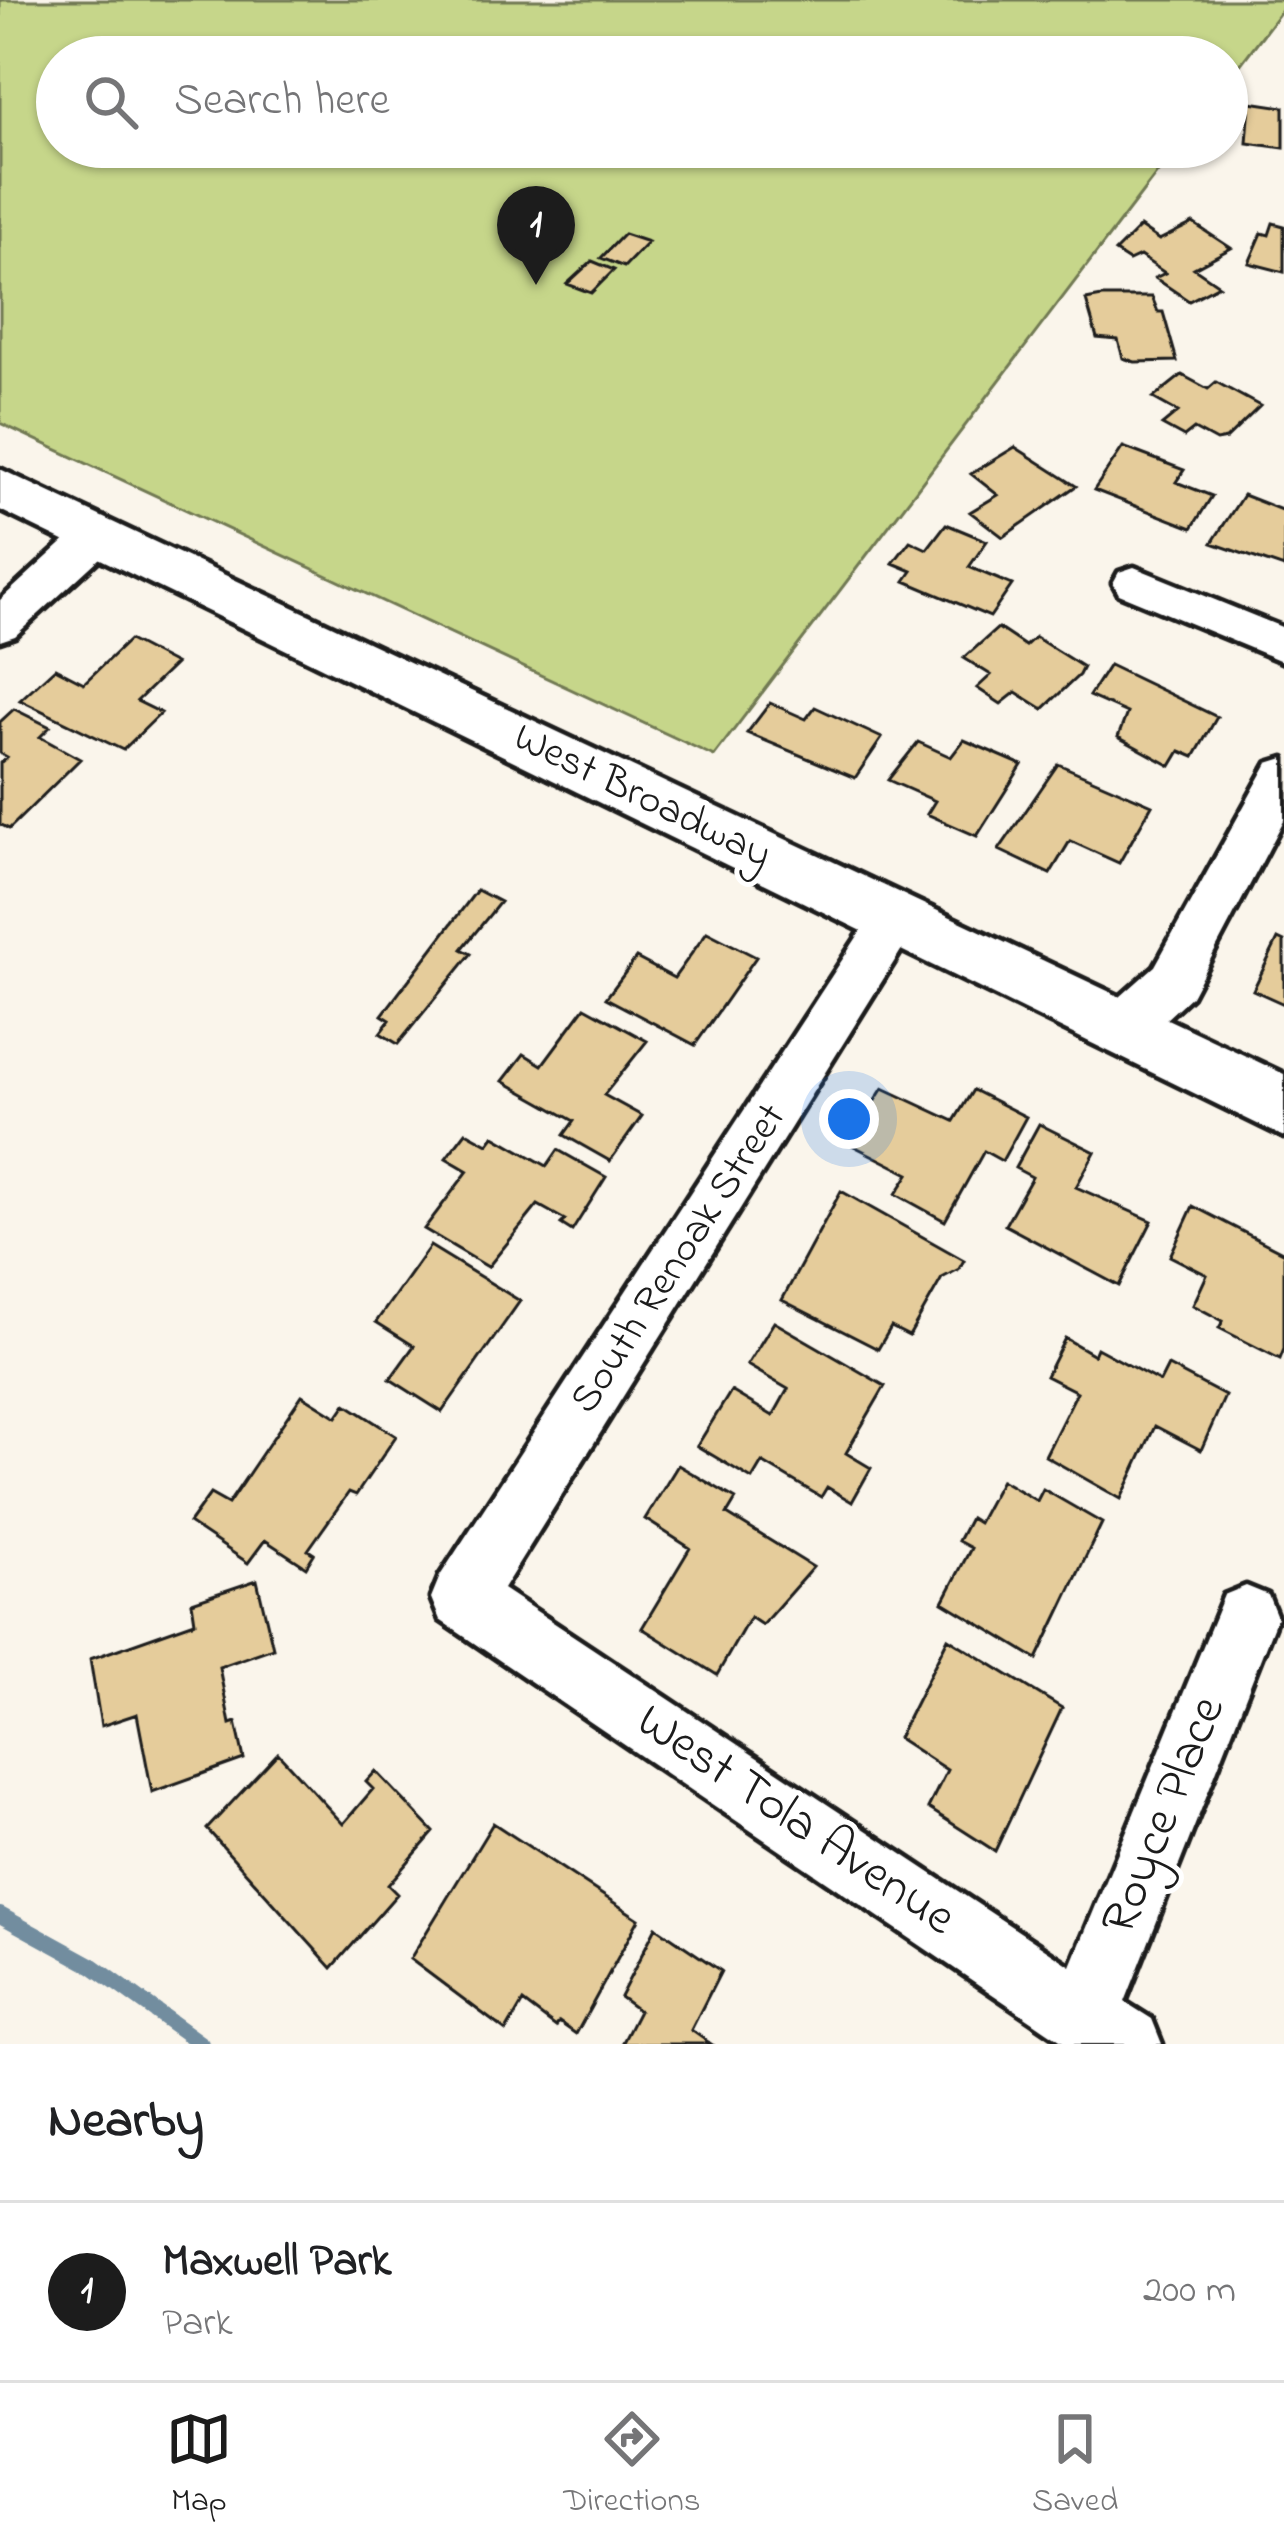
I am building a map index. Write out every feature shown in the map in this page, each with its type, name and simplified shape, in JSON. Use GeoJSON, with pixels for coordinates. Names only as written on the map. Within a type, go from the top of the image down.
{"type":"FeatureCollection","features":[{"type":"Feature","properties":{"kind":"main road","name":"West Broadway"},"geometry":{"type":"LineString","coordinates":[[0,488],[1284,1107]]}},
{"type":"Feature","properties":{"kind":"street"},"geometry":{"type":"LineString","coordinates":[[0,625],[98,535]]}},
{"type":"Feature","properties":{"kind":"street"},"geometry":{"type":"LineString","coordinates":[[1133,583],[1284,646]]}},
{"type":"Feature","properties":{"kind":"street"},"geometry":{"type":"LineString","coordinates":[[1121,1028],[1173,981],[1284,776]]}},
{"type":"Feature","properties":{"kind":"street","name":"South Renoak Street"},"geometry":{"type":"LineString","coordinates":[[462,1598],[896,919]]}},
{"type":"Feature","properties":{"kind":"street","name":"West Tola Avenue"},"geometry":{"type":"LineString","coordinates":[[462,1598],[1106,2029]]}},
{"type":"Feature","properties":{"kind":"street","name":"Royce Place"},"geometry":{"type":"LineString","coordinates":[[1106,2029],[1246,1617]]}},
{"type":"Feature","properties":{"kind":"green space"},"geometry":{"type":"Polygon","coordinates":[[[0,0],[1284,0],[1284,7],[1248,54],[1248,36],[36,36],[36,168],[1161,168],[714,756],[0,423],[0,0]]]}},
{"type":"Feature","properties":{"kind":"building"},"geometry":{"type":"Polygon","coordinates":[[[1250,102],[1284,107],[1284,148],[1248,143],[1250,102]]]}},
{"type":"Feature","properties":{"kind":"building"},"geometry":{"type":"Polygon","coordinates":[[[1193,223],[1231,248],[1194,268],[1219,285],[1189,301],[1155,278],[1165,273],[1140,256],[1129,261],[1115,252],[1140,227],[1159,240],[1193,223]]]}},
{"type":"Feature","properties":{"kind":"building"},"geometry":{"type":"Polygon","coordinates":[[[1273,223],[1284,226],[1284,272],[1249,263],[1262,233],[1269,235],[1273,223]]]}},
{"type":"Feature","properties":{"kind":"building"},"geometry":{"type":"Polygon","coordinates":[[[624,234],[648,242],[624,267],[601,258],[624,234]]]}},
{"type":"Feature","properties":{"kind":"building"},"geometry":{"type":"Polygon","coordinates":[[[592,261],[614,270],[591,293],[567,284],[592,261]]]}},
{"type":"Feature","properties":{"kind":"building"},"geometry":{"type":"Polygon","coordinates":[[[1152,297],[1158,312],[1163,312],[1177,361],[1135,362],[1123,358],[1118,340],[1097,338],[1086,300],[1152,297]]]}},
{"type":"Feature","properties":{"kind":"building"},"geometry":{"type":"Polygon","coordinates":[[[1182,375],[1208,389],[1216,382],[1260,406],[1226,439],[1216,441],[1194,429],[1184,437],[1162,425],[1178,412],[1153,398],[1182,375]]]}},
{"type":"Feature","properties":{"kind":"building"},"geometry":{"type":"Polygon","coordinates":[[[1015,447],[1076,486],[1003,537],[970,512],[998,495],[971,474],[1015,447]]]}},
{"type":"Feature","properties":{"kind":"building"},"geometry":{"type":"Polygon","coordinates":[[[1123,447],[1184,470],[1176,482],[1212,496],[1192,528],[1094,490],[1123,447]]]}},
{"type":"Feature","properties":{"kind":"building"},"geometry":{"type":"Polygon","coordinates":[[[1243,495],[1284,511],[1284,568],[1212,543],[1243,495]]]}},
{"type":"Feature","properties":{"kind":"building"},"geometry":{"type":"Polygon","coordinates":[[[946,524],[987,541],[969,567],[1012,585],[990,617],[905,581],[912,571],[893,563],[910,541],[927,549],[946,524]]]}},
{"type":"Feature","properties":{"kind":"building"},"geometry":{"type":"Polygon","coordinates":[[[998,628],[1025,646],[1035,637],[1083,667],[1079,675],[1043,709],[1016,692],[1001,704],[977,688],[991,675],[964,658],[998,628]]]}},
{"type":"Feature","properties":{"kind":"building"},"geometry":{"type":"Polygon","coordinates":[[[129,640],[175,664],[137,701],[161,713],[123,750],[20,700],[55,668],[84,683],[129,640]]]}},
{"type":"Feature","properties":{"kind":"building"},"geometry":{"type":"Polygon","coordinates":[[[1109,665],[1217,717],[1194,757],[1180,751],[1171,766],[1118,737],[1127,713],[1089,696],[1109,665]]]}},
{"type":"Feature","properties":{"kind":"building"},"geometry":{"type":"Polygon","coordinates":[[[770,703],[806,719],[815,707],[882,738],[855,778],[747,733],[770,703]]]}},
{"type":"Feature","properties":{"kind":"building"},"geometry":{"type":"Polygon","coordinates":[[[14,709],[50,727],[40,737],[80,759],[9,829],[0,824],[0,763],[7,757],[0,753],[0,722],[14,709]]]}},
{"type":"Feature","properties":{"kind":"building"},"geometry":{"type":"Polygon","coordinates":[[[964,740],[1022,765],[977,836],[927,814],[935,801],[888,780],[918,742],[951,757],[964,740]]]}},
{"type":"Feature","properties":{"kind":"building"},"geometry":{"type":"Polygon","coordinates":[[[1058,764],[1152,805],[1119,863],[1070,841],[1050,874],[999,850],[1058,764]]]}},
{"type":"Feature","properties":{"kind":"building"},"geometry":{"type":"Polygon","coordinates":[[[477,890],[500,902],[462,949],[471,954],[398,1044],[380,1033],[390,1020],[382,1015],[477,890]]]}},
{"type":"Feature","properties":{"kind":"building"},"geometry":{"type":"Polygon","coordinates":[[[707,932],[756,957],[695,1045],[606,998],[636,958],[674,978],[707,932]]]}},
{"type":"Feature","properties":{"kind":"building"},"geometry":{"type":"Polygon","coordinates":[[[1278,939],[1284,942],[1284,1004],[1253,990],[1278,939]]]}},
{"type":"Feature","properties":{"kind":"building"},"geometry":{"type":"Polygon","coordinates":[[[585,1007],[647,1041],[604,1095],[642,1116],[610,1161],[564,1135],[574,1121],[503,1081],[524,1054],[542,1065],[585,1007]]]}},
{"type":"Feature","properties":{"kind":"building"},"geometry":{"type":"Polygon","coordinates":[[[883,1088],[954,1121],[973,1090],[1026,1117],[1002,1161],[984,1151],[945,1221],[896,1194],[909,1174],[848,1143],[883,1088]]]}},
{"type":"Feature","properties":{"kind":"building"},"geometry":{"type":"Polygon","coordinates":[[[1039,1124],[1095,1152],[1076,1187],[1152,1221],[1119,1286],[1005,1225],[1032,1177],[1015,1168],[1039,1124]]]}},
{"type":"Feature","properties":{"kind":"building"},"geometry":{"type":"Polygon","coordinates":[[[466,1132],[488,1144],[494,1136],[547,1166],[558,1150],[606,1177],[572,1231],[561,1224],[565,1220],[538,1205],[488,1267],[424,1229],[468,1171],[446,1158],[466,1132]]]}},
{"type":"Feature","properties":{"kind":"building"},"geometry":{"type":"Polygon","coordinates":[[[841,1191],[964,1260],[959,1269],[942,1278],[909,1336],[891,1327],[878,1349],[782,1300],[841,1191]]]}},
{"type":"Feature","properties":{"kind":"building"},"geometry":{"type":"Polygon","coordinates":[[[1193,1206],[1284,1253],[1284,1349],[1280,1359],[1219,1328],[1223,1321],[1193,1305],[1207,1275],[1170,1256],[1193,1206]]]}},
{"type":"Feature","properties":{"kind":"building"},"geometry":{"type":"Polygon","coordinates":[[[430,1246],[520,1301],[442,1412],[390,1379],[414,1346],[376,1322],[430,1246]]]}},
{"type":"Feature","properties":{"kind":"building"},"geometry":{"type":"Polygon","coordinates":[[[774,1322],[885,1386],[846,1453],[871,1468],[852,1502],[827,1487],[821,1497],[762,1462],[752,1479],[697,1446],[731,1391],[773,1416],[788,1389],[747,1365],[774,1322]]]}},
{"type":"Feature","properties":{"kind":"building"},"geometry":{"type":"Polygon","coordinates":[[[1065,1338],[1094,1355],[1097,1348],[1160,1382],[1168,1366],[1225,1396],[1201,1450],[1155,1426],[1121,1499],[1045,1456],[1077,1392],[1046,1376],[1065,1338]]]}},
{"type":"Feature","properties":{"kind":"building"},"geometry":{"type":"Polygon","coordinates":[[[302,1395],[337,1417],[346,1404],[396,1436],[356,1495],[349,1492],[308,1550],[314,1554],[306,1567],[265,1540],[248,1563],[189,1523],[210,1494],[228,1504],[302,1395]]]}},
{"type":"Feature","properties":{"kind":"building"},"geometry":{"type":"Polygon","coordinates":[[[678,1465],[736,1499],[727,1514],[813,1567],[762,1625],[750,1617],[717,1675],[642,1628],[690,1548],[645,1519],[678,1465]]]}},
{"type":"Feature","properties":{"kind":"building"},"geometry":{"type":"Polygon","coordinates":[[[1001,1480],[1037,1501],[1043,1489],[1102,1523],[1037,1659],[943,1602],[971,1548],[958,1541],[970,1518],[978,1523],[1001,1480]]]}},
{"type":"Feature","properties":{"kind":"building"},"geometry":{"type":"Polygon","coordinates":[[[257,1580],[273,1648],[219,1667],[230,1724],[236,1722],[244,1759],[152,1792],[137,1714],[101,1726],[90,1659],[195,1622],[192,1602],[257,1580]]]}},
{"type":"Feature","properties":{"kind":"building"},"geometry":{"type":"Polygon","coordinates":[[[948,1638],[1062,1708],[995,1851],[928,1808],[947,1770],[898,1738],[948,1638]]]}},
{"type":"Feature","properties":{"kind":"building"},"geometry":{"type":"Polygon","coordinates":[[[278,1753],[343,1824],[373,1789],[366,1782],[376,1771],[434,1832],[388,1885],[397,1894],[332,1968],[207,1829],[278,1753]]]}},
{"type":"Feature","properties":{"kind":"building"},"geometry":{"type":"Polygon","coordinates":[[[493,1823],[639,1919],[576,2034],[559,2022],[556,2027],[523,2002],[506,2031],[410,1959],[493,1823]]]}},
{"type":"Feature","properties":{"kind":"building"},"geometry":{"type":"Polygon","coordinates":[[[656,1927],[721,1971],[691,2030],[711,2044],[622,2044],[639,2011],[620,1997],[656,1927]]]}},
{"type":"Feature","properties":{"kind":"waterway"},"geometry":{"type":"LineString","coordinates":[[0,1915],[93,1966],[201,2044]]}},
{"type":"Feature","properties":{"kind":"place","name":"Maxwell Park"},"geometry":{"type":"Point","coordinates":[536,285]}}]}
